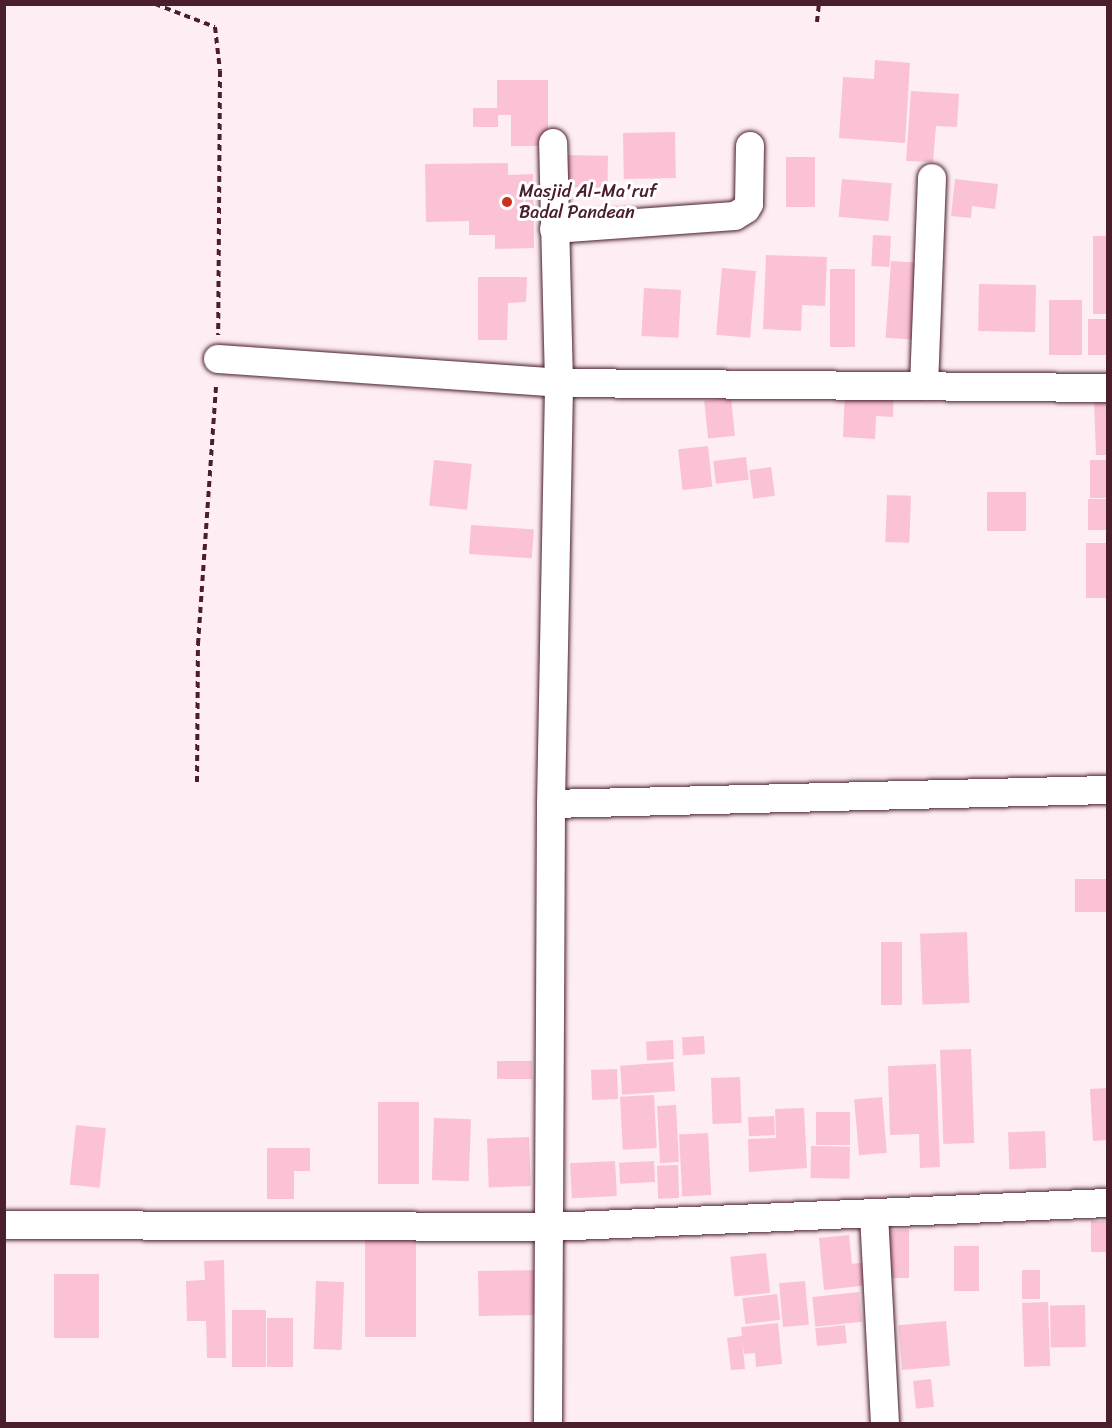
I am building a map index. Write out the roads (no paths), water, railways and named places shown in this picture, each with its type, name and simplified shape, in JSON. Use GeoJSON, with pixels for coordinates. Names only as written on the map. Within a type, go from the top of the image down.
{"type":"FeatureCollection","features":[{"type":"Feature","properties":{"kind":"street"},"geometry":{"type":"LineString","coordinates":[[548,1424],[551,1227],[551,804],[559,383],[553,143]]}},
{"type":"Feature","properties":{"kind":"street"},"geometry":{"type":"LineString","coordinates":[[554,228],[735,216],[749,204],[750,146]]}},
{"type":"Feature","properties":{"kind":"street"},"geometry":{"type":"LineString","coordinates":[[924,386],[932,178]]}},
{"type":"Feature","properties":{"kind":"street"},"geometry":{"type":"LineString","coordinates":[[218,359],[559,383],[1107,388]]}},
{"type":"Feature","properties":{"kind":"street"},"geometry":{"type":"LineString","coordinates":[[551,804],[1107,790]]}},
{"type":"Feature","properties":{"kind":"street"},"geometry":{"type":"LineString","coordinates":[[4,1225],[551,1227],[1107,1203]]}},
{"type":"Feature","properties":{"kind":"street"},"geometry":{"type":"LineString","coordinates":[[874,1214],[885,1424]]}},
{"type":"Feature","properties":{"kind":"place","name":"Masjid Al-Ma'ruf Badal Pandean"},"geometry":{"type":"Point","coordinates":[507,202]}}]}
